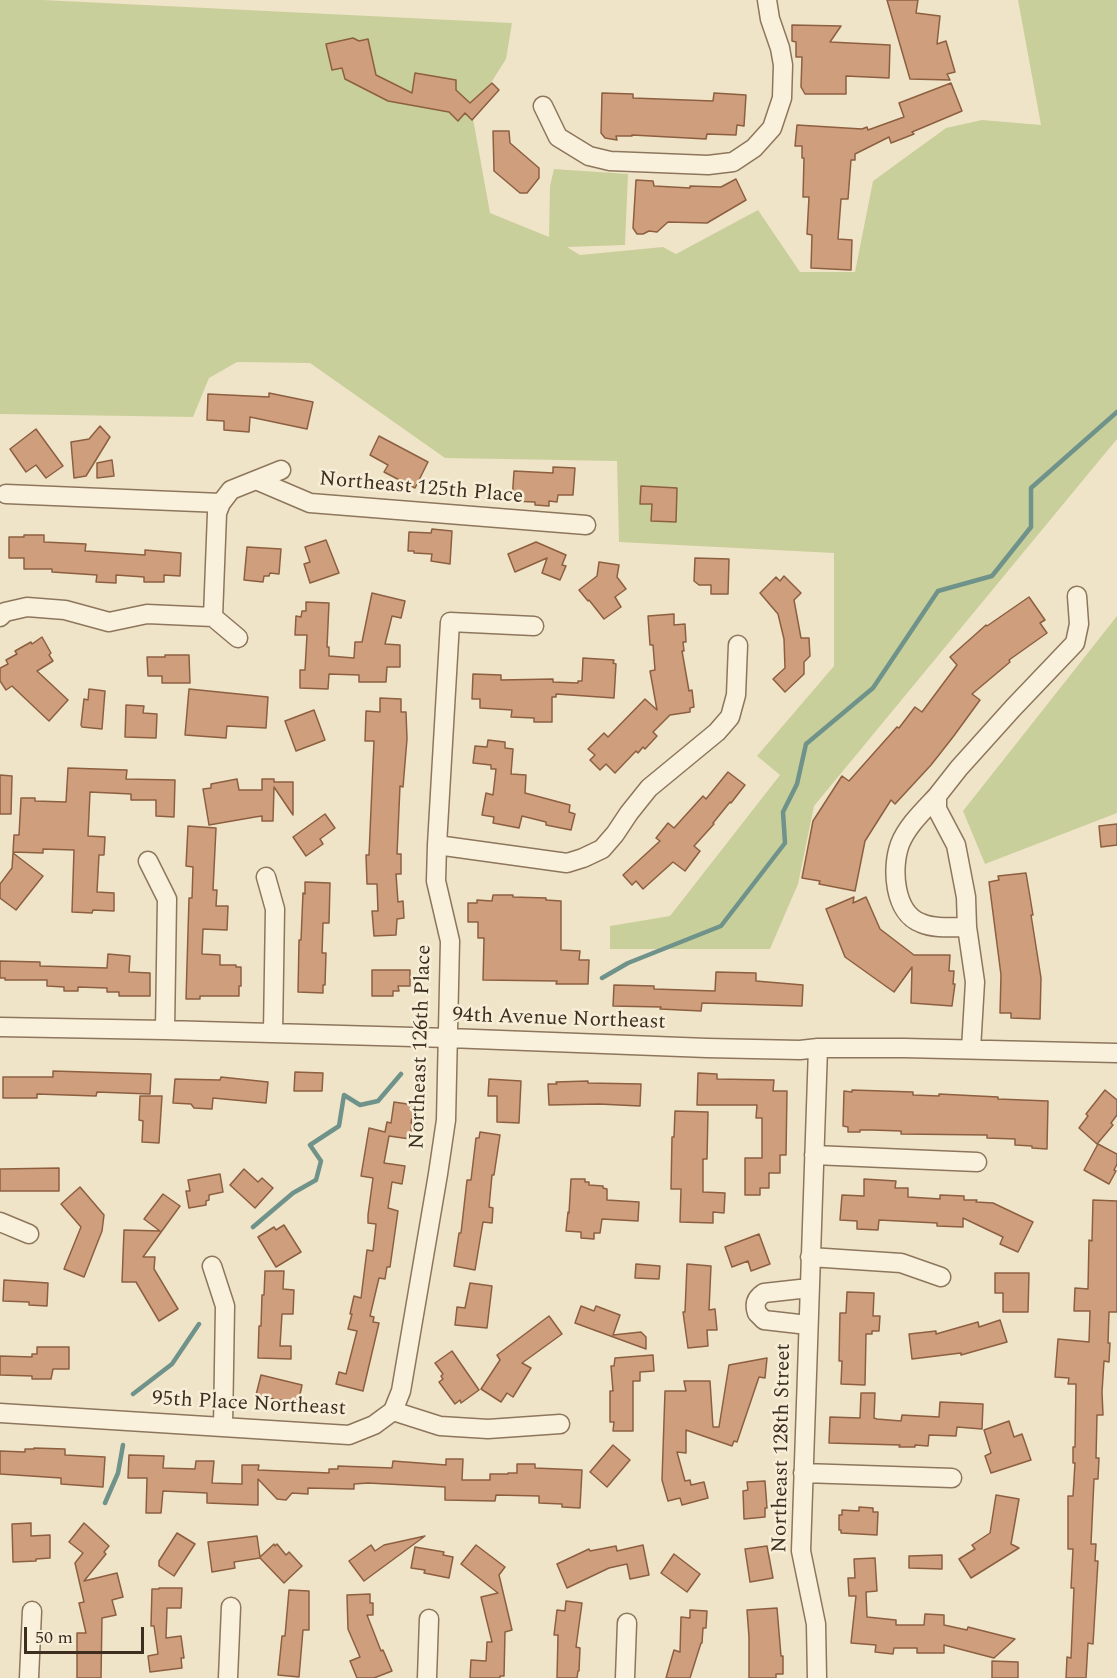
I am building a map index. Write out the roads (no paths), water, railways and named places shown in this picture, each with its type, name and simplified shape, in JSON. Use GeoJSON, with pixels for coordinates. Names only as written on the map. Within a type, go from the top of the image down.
{"type":"FeatureCollection","features":[{"type":"Feature","properties":{"kind":"street"},"geometry":{"type":"LineString","coordinates":[[543,106],[558,137],[589,156],[610,160],[708,165],[733,162],[754,148],[772,128],[782,98],[783,65],[767,0]]}},
{"type":"Feature","properties":{"kind":"street"},"geometry":{"type":"LineString","coordinates":[[213,617],[217,513],[221,502],[231,490],[281,470]]}},
{"type":"Feature","properties":{"kind":"street","name":"Northeast 125th Place"},"geometry":{"type":"LineString","coordinates":[[256,480],[310,503],[586,525]]}},
{"type":"Feature","properties":{"kind":"street"},"geometry":{"type":"LineString","coordinates":[[6,494],[221,502]]}},
{"type":"Feature","properties":{"kind":"street"},"geometry":{"type":"LineString","coordinates":[[967,927],[942,927],[919,923],[903,910],[896,886],[896,862],[900,844],[911,827],[1013,708],[1075,643],[1079,624],[1077,596]]}},
{"type":"Feature","properties":{"kind":"street"},"geometry":{"type":"LineString","coordinates":[[0,617],[5,612],[27,607],[65,610],[109,622],[147,614],[213,617],[238,638]]}},
{"type":"Feature","properties":{"kind":"street","name":"Northeast 126th Place"},"geometry":{"type":"LineString","coordinates":[[393,1411],[401,1390],[446,1120],[450,941],[436,881],[450,622],[534,626]]}},
{"type":"Feature","properties":{"kind":"street"},"geometry":{"type":"LineString","coordinates":[[437,846],[567,863],[602,849],[649,788],[717,732],[730,717],[736,695],[738,645]]}},
{"type":"Feature","properties":{"kind":"street"},"geometry":{"type":"LineString","coordinates":[[937,796],[937,810],[956,845],[966,897],[967,927],[975,982],[971,1049]]}},
{"type":"Feature","properties":{"kind":"street"},"geometry":{"type":"LineString","coordinates":[[148,861],[167,899],[165,1030]]}},
{"type":"Feature","properties":{"kind":"street"},"geometry":{"type":"LineString","coordinates":[[266,877],[275,909],[273,1033]]}},
{"type":"Feature","properties":{"kind":"street","name":"94th Avenue Northeast"},"geometry":{"type":"LineString","coordinates":[[0,1027],[449,1038],[707,1048],[971,1049],[1117,1053]]}},
{"type":"Feature","properties":{"kind":"street","name":"Northeast 128th Street"},"geometry":{"type":"LineString","coordinates":[[817,1678],[816,1624],[801,1551],[818,1048]]}},
{"type":"Feature","properties":{"kind":"street"},"geometry":{"type":"LineString","coordinates":[[814,1155],[977,1162]]}},
{"type":"Feature","properties":{"kind":"street"},"geometry":{"type":"LineString","coordinates":[[0,1222],[29,1234]]}},
{"type":"Feature","properties":{"kind":"street"},"geometry":{"type":"LineString","coordinates":[[810,1257],[901,1263],[941,1277]]}},
{"type":"Feature","properties":{"kind":"street"},"geometry":{"type":"LineString","coordinates":[[212,1266],[225,1306],[223,1427]]}},
{"type":"Feature","properties":{"kind":"street","name":"Northeast 128th Street"},"geometry":{"type":"LineString","coordinates":[[808,1325],[764,1320],[755,1308],[757,1299],[764,1293],[809,1288]]}},
{"type":"Feature","properties":{"kind":"street"},"geometry":{"type":"LineString","coordinates":[[393,1411],[440,1426],[488,1429],[560,1424]]}},
{"type":"Feature","properties":{"kind":"street","name":"95th Place Northeast"},"geometry":{"type":"LineString","coordinates":[[0,1413],[349,1435],[374,1425],[393,1411]]}},
{"type":"Feature","properties":{"kind":"street"},"geometry":{"type":"LineString","coordinates":[[803,1473],[952,1478]]}},
{"type":"Feature","properties":{"kind":"street"},"geometry":{"type":"LineString","coordinates":[[228,1678],[231,1607]]}},
{"type":"Feature","properties":{"kind":"street"},"geometry":{"type":"LineString","coordinates":[[29,1678],[32,1611]]}},
{"type":"Feature","properties":{"kind":"street"},"geometry":{"type":"LineString","coordinates":[[427,1678],[429,1619]]}},
{"type":"Feature","properties":{"kind":"street"},"geometry":{"type":"LineString","coordinates":[[625,1678],[627,1623]]}},
{"type":"Feature","properties":{"kind":"waterway"},"geometry":{"type":"LineString","coordinates":[[602,978],[628,963],[721,926],[785,843],[783,812],[797,784],[806,744],[873,688],[938,591],[992,576],[1031,527],[1031,488],[1117,412]]}},
{"type":"Feature","properties":{"kind":"waterway"},"geometry":{"type":"LineString","coordinates":[[253,1227],[293,1193],[316,1180],[321,1161],[310,1145],[339,1126],[344,1095],[360,1105],[378,1101],[401,1074]]}},
{"type":"Feature","properties":{"kind":"waterway"},"geometry":{"type":"LineString","coordinates":[[133,1394],[172,1364],[199,1324]]}},
{"type":"Feature","properties":{"kind":"waterway"},"geometry":{"type":"LineString","coordinates":[[105,1503],[118,1473],[123,1445]]}}]}
